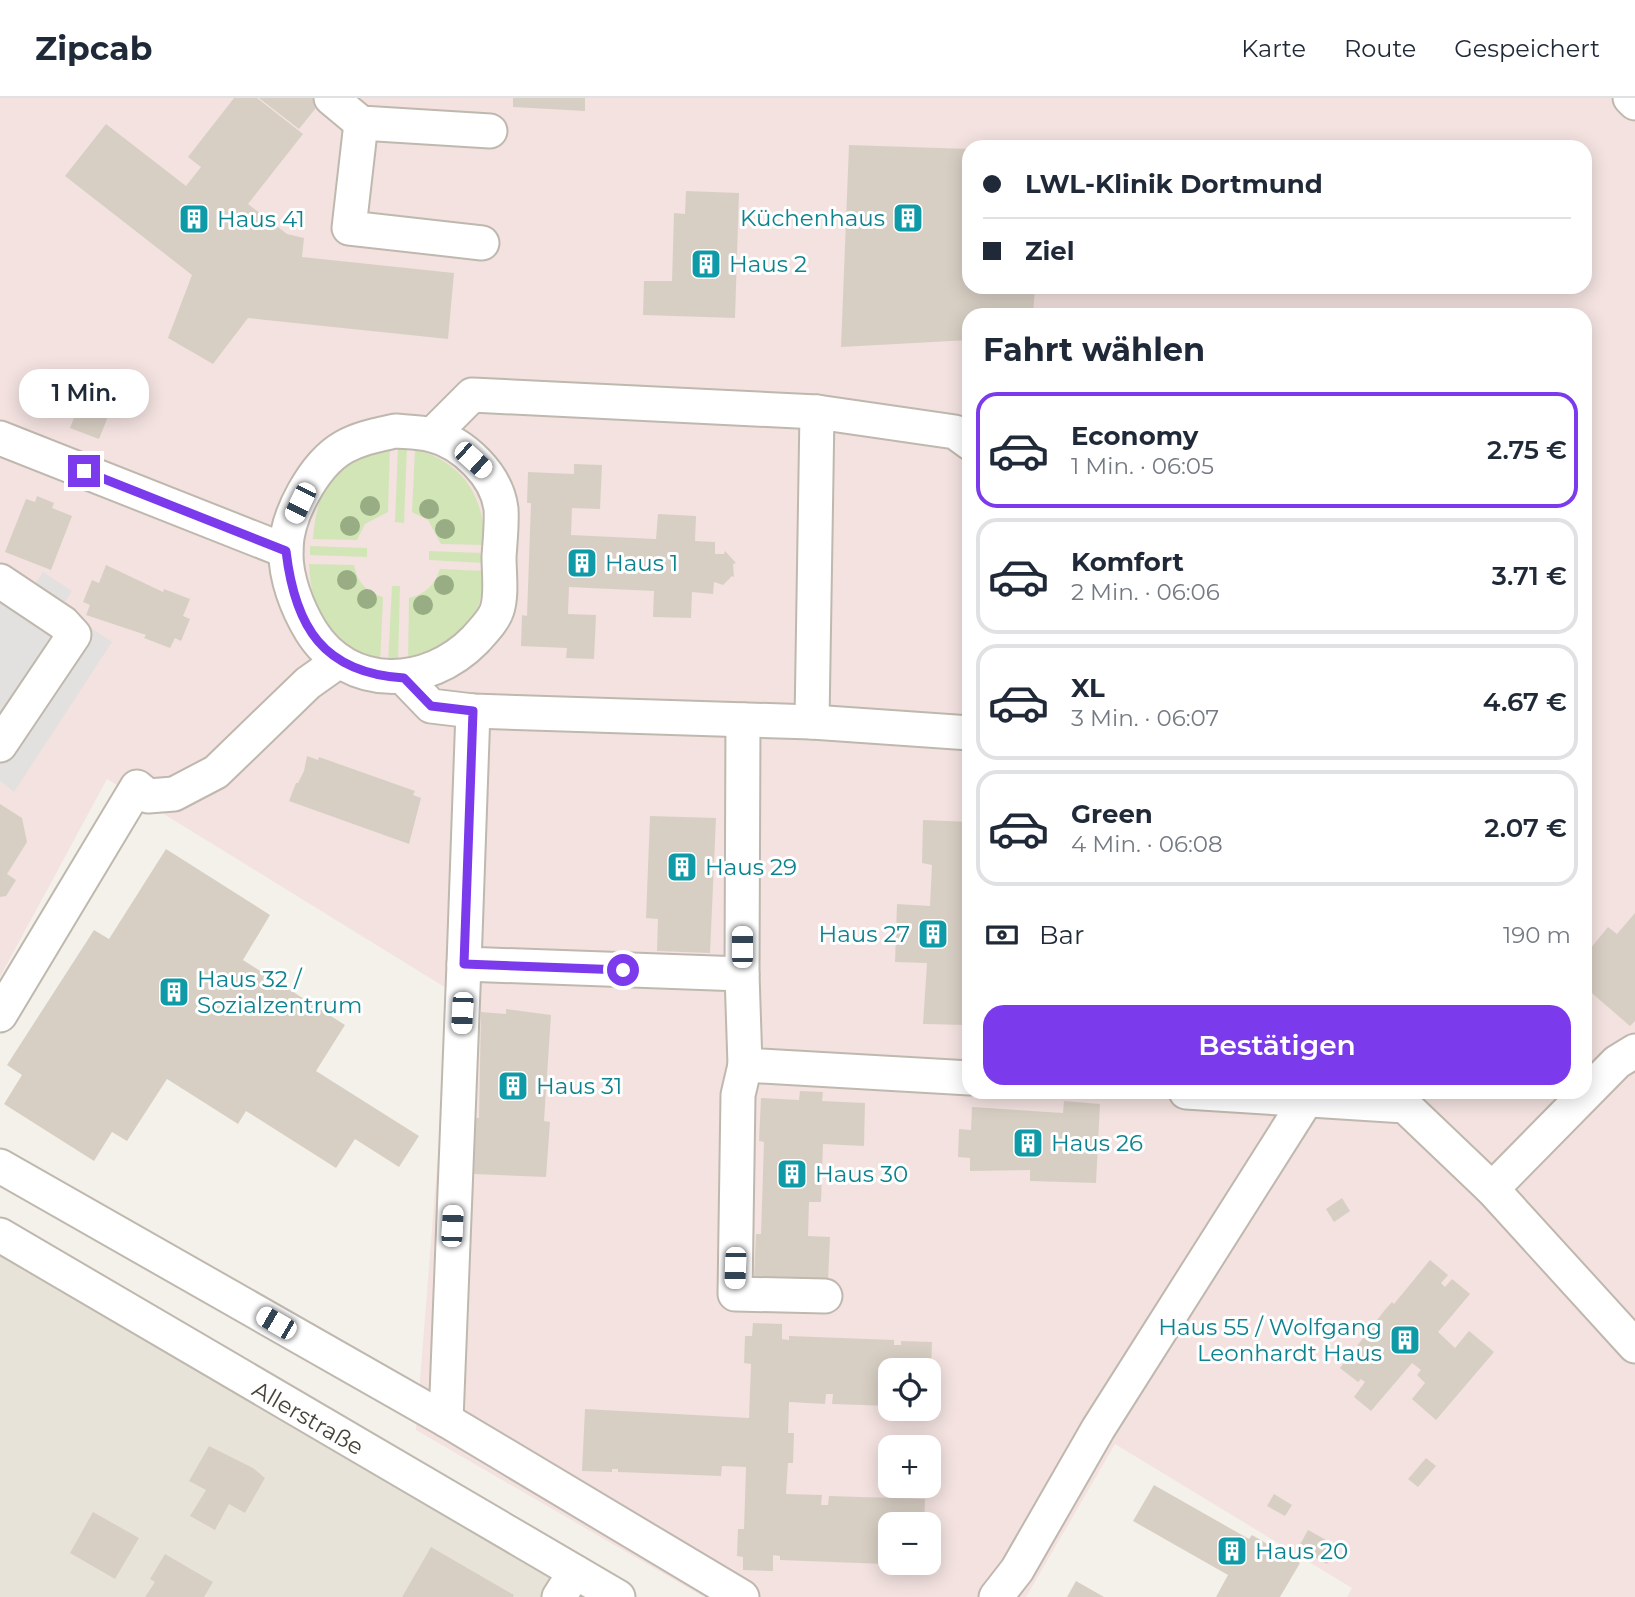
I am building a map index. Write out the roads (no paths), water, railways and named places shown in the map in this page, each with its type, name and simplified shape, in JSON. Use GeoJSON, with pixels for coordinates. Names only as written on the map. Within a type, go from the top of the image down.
{"type":"FeatureCollection","features":[{"type":"Feature","properties":{"kind":"street"},"geometry":{"type":"LineString","coordinates":[[331,98],[361,123],[490,131]]}},
{"type":"Feature","properties":{"kind":"street"},"geometry":{"type":"LineString","coordinates":[[1630,98],[1635,103]]}},
{"type":"Feature","properties":{"kind":"street"},"geometry":{"type":"LineString","coordinates":[[361,123],[349,228],[482,243]]}},
{"type":"Feature","properties":{"kind":"street"},"geometry":{"type":"LineString","coordinates":[[432,435],[472,395],[817,412],[954,432],[962,438]]}},
{"type":"Feature","properties":{"kind":"street"},"geometry":{"type":"LineString","coordinates":[[811,722],[817,412]]}},
{"type":"Feature","properties":{"kind":"street"},"geometry":{"type":"LineString","coordinates":[[395,431],[432,435],[460,448],[485,471],[501,507],[497,610],[481,633],[462,653],[437,668],[404,678],[384,676],[339,661],[322,648],[302,616],[290,580],[286,551],[294,517],[322,464],[342,448],[364,437],[395,431]]}},
{"type":"Feature","properties":{"kind":"street"},"geometry":{"type":"LineString","coordinates":[[0,438],[286,551]]}},
{"type":"Feature","properties":{"kind":"street"},"geometry":{"type":"LineString","coordinates":[[0,581],[63,623],[74,635],[0,745]]}},
{"type":"Feature","properties":{"kind":"street"},"geometry":{"type":"LineString","coordinates":[[0,1015],[137,788],[148,796],[174,793],[195,785],[235,755],[307,683],[339,661]]}},
{"type":"Feature","properties":{"kind":"street"},"geometry":{"type":"LineString","coordinates":[[404,678],[431,706],[473,711],[811,722],[962,733]]}},
{"type":"Feature","properties":{"kind":"street"},"geometry":{"type":"LineString","coordinates":[[446,1420],[473,711]]}},
{"type":"Feature","properties":{"kind":"street"},"geometry":{"type":"LineString","coordinates":[[743,720],[742,974],[745,1065],[738,1095],[734,1294],[825,1296]]}},
{"type":"Feature","properties":{"kind":"street"},"geometry":{"type":"LineString","coordinates":[[464,964],[742,974]]}},
{"type":"Feature","properties":{"kind":"street"},"geometry":{"type":"LineString","coordinates":[[1592,1093],[1629,1057]]}},
{"type":"Feature","properties":{"kind":"street"},"geometry":{"type":"LineString","coordinates":[[745,1065],[962,1078]]}},
{"type":"Feature","properties":{"kind":"street"},"geometry":{"type":"LineString","coordinates":[[996,1597],[1017,1570],[1098,1429],[1307,1099],[1411,1099],[1635,1346]]}},
{"type":"Feature","properties":{"kind":"street"},"geometry":{"type":"LineString","coordinates":[[1493,1189],[1586,1099]]}},
{"type":"Feature","properties":{"kind":"street"},"geometry":{"type":"LineString","coordinates":[[0,1166],[446,1420],[742,1597]]}},
{"type":"Feature","properties":{"kind":"street","name":"Allerstraße"},"geometry":{"type":"LineString","coordinates":[[0,1235],[567,1585],[618,1597]]}},
{"type":"Feature","properties":{"kind":"place","name":"Küchenhaus"},"geometry":{"type":"Point","coordinates":[908,218]}},
{"type":"Feature","properties":{"kind":"place","name":"Haus 41"},"geometry":{"type":"Point","coordinates":[194,219]}},
{"type":"Feature","properties":{"kind":"place","name":"Haus 2"},"geometry":{"type":"Point","coordinates":[706,264]}},
{"type":"Feature","properties":{"kind":"place","name":"Haus 1"},"geometry":{"type":"Point","coordinates":[582,563]}},
{"type":"Feature","properties":{"kind":"place","name":"Haus 29"},"geometry":{"type":"Point","coordinates":[682,867]}},
{"type":"Feature","properties":{"kind":"place","name":"Haus 27"},"geometry":{"type":"Point","coordinates":[933,934]}},
{"type":"Feature","properties":{"kind":"place","name":"Haus 32 / Sozialzentrum"},"geometry":{"type":"Point","coordinates":[174,992]}},
{"type":"Feature","properties":{"kind":"place","name":"Haus 31"},"geometry":{"type":"Point","coordinates":[513,1086]}},
{"type":"Feature","properties":{"kind":"place","name":"Haus 26"},"geometry":{"type":"Point","coordinates":[1028,1143]}},
{"type":"Feature","properties":{"kind":"place","name":"Haus 30"},"geometry":{"type":"Point","coordinates":[792,1174]}},
{"type":"Feature","properties":{"kind":"place","name":"Haus 55 / Wolfgang Leonhardt Haus"},"geometry":{"type":"Point","coordinates":[1405,1340]}},
{"type":"Feature","properties":{"kind":"place","name":"Haus 20"},"geometry":{"type":"Point","coordinates":[1232,1551]}}]}
